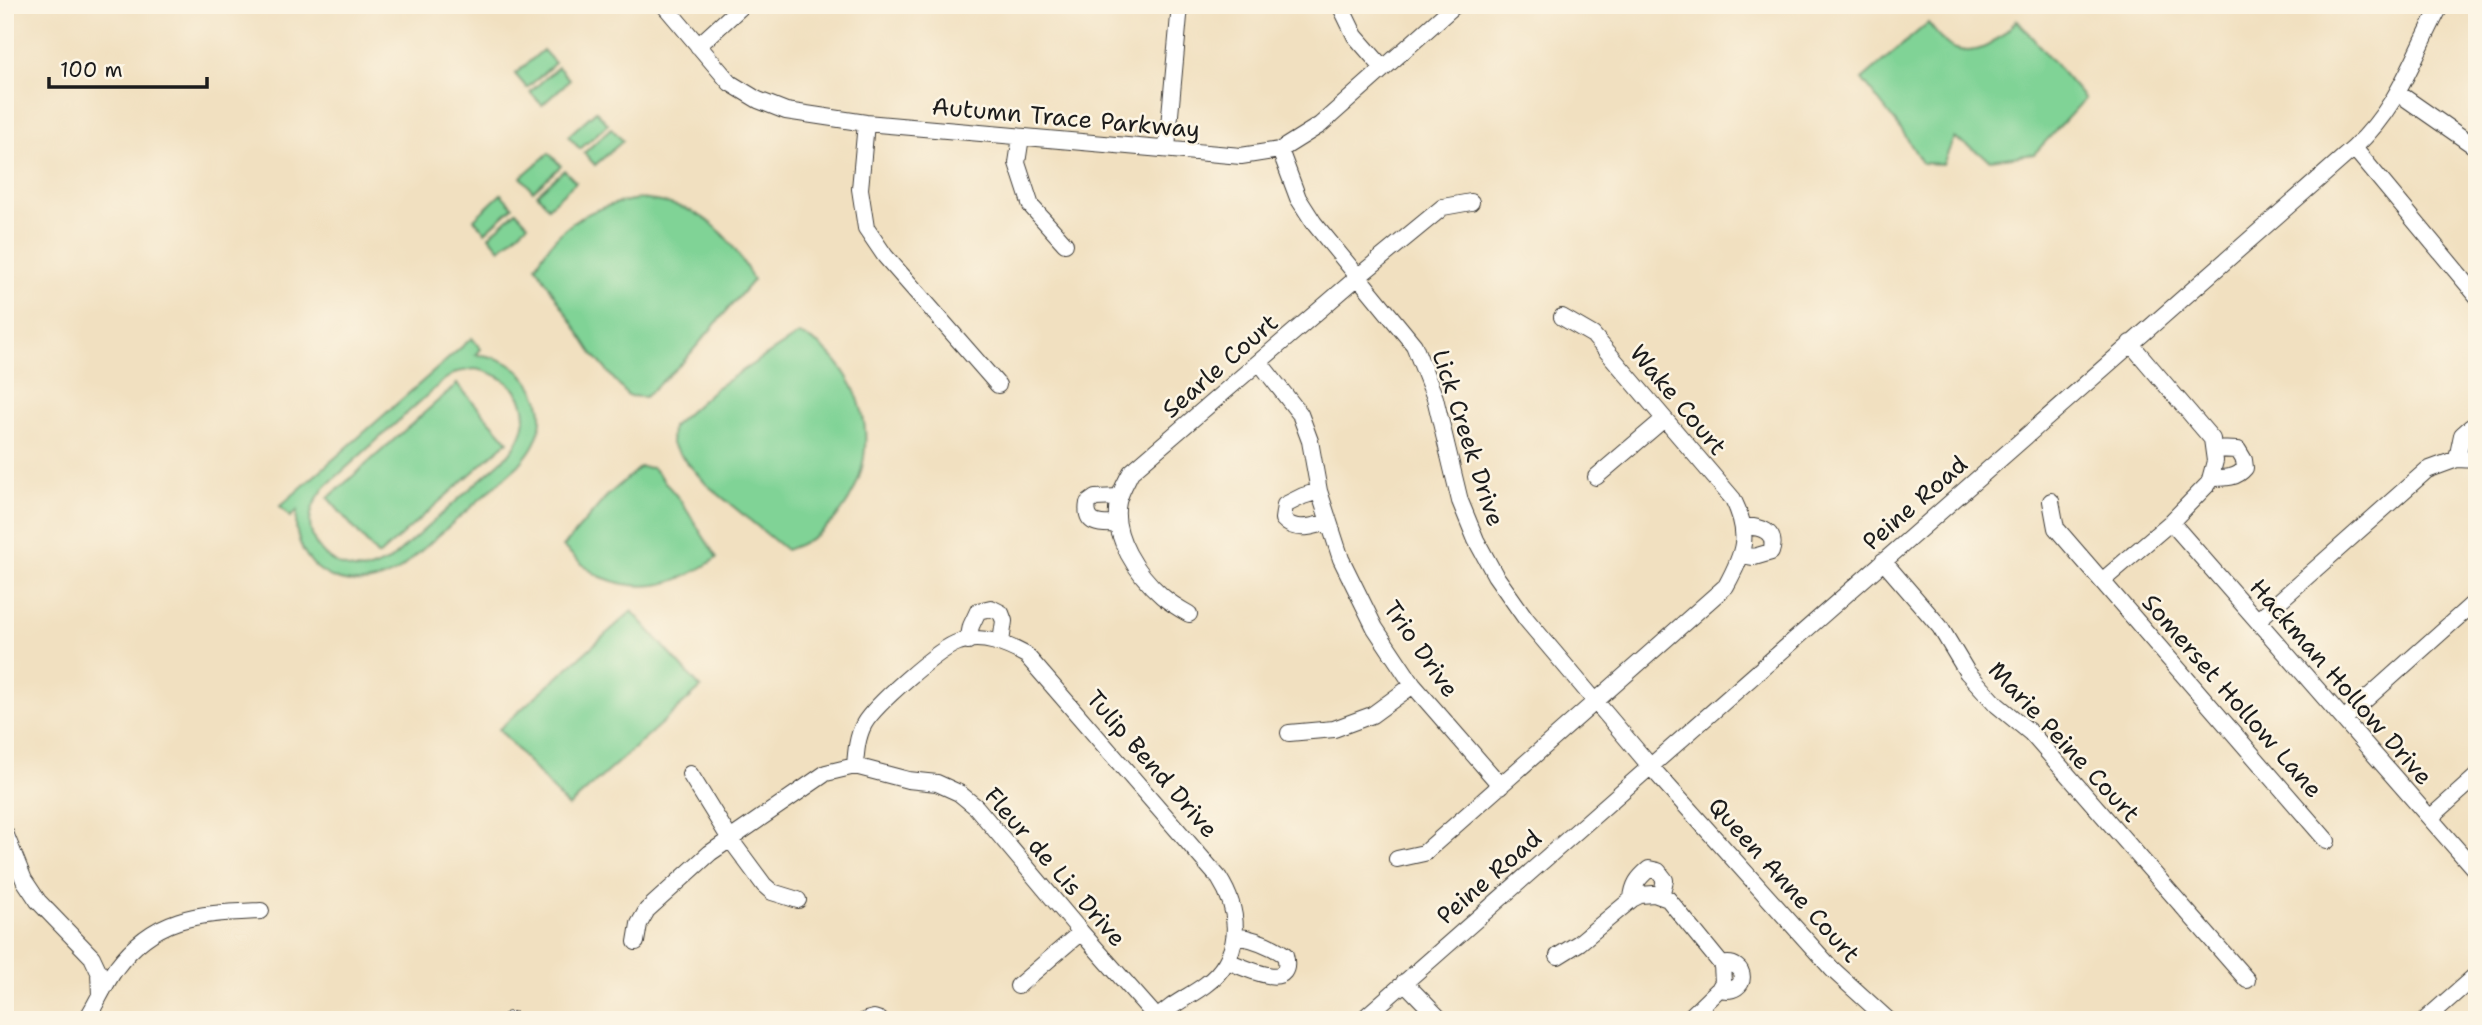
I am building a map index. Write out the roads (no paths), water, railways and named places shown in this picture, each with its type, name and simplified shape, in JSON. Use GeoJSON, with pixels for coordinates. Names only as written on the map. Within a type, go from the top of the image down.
{"type":"FeatureCollection","features":[{"type":"Feature","properties":{"kind":"street","name":"Autumn Trace Parkway"},"geometry":{"type":"LineString","coordinates":[[664,5],[730,83],[758,100],[786,111],[866,124],[1241,156],[1280,150],[1320,125],[1455,5]]}},
{"type":"Feature","properties":{"kind":"street"},"geometry":{"type":"LineString","coordinates":[[698,46],[743,5]]}},
{"type":"Feature","properties":{"kind":"street"},"geometry":{"type":"LineString","coordinates":[[1167,149],[1180,5]]}},
{"type":"Feature","properties":{"kind":"street"},"geometry":{"type":"LineString","coordinates":[[1340,5],[1355,36],[1383,68]]}},
{"type":"Feature","properties":{"kind":"street","name":"Peine Road"},"geometry":{"type":"LineString","coordinates":[[1362,1020],[2354,148],[2376,126],[2399,93],[2441,5]]}},
{"type":"Feature","properties":{"kind":"street"},"geometry":{"type":"LineString","coordinates":[[2399,93],[2477,148]]}},
{"type":"Feature","properties":{"kind":"street"},"geometry":{"type":"LineString","coordinates":[[866,124],[860,189],[866,228],[885,256],[998,385]]}},
{"type":"Feature","properties":{"kind":"street"},"geometry":{"type":"LineString","coordinates":[[1021,137],[1017,163],[1031,206],[1065,244]]}},
{"type":"Feature","properties":{"kind":"street"},"geometry":{"type":"LineString","coordinates":[[2354,148],[2477,296]]}},
{"type":"Feature","properties":{"kind":"street","name":"Lick Creek Drive"},"geometry":{"type":"LineString","coordinates":[[1280,150],[1303,207],[1414,345],[1435,398],[1460,501],[1486,559],[1526,619],[1650,766]]}},
{"type":"Feature","properties":{"kind":"street","name":"Searle Court"},"geometry":{"type":"LineString","coordinates":[[1189,614],[1162,596],[1128,555],[1117,524],[1119,497],[1131,472],[1443,207],[1471,202]]}},
{"type":"Feature","properties":{"kind":"street","name":"Wake Court"},"geometry":{"type":"LineString","coordinates":[[1397,859],[1424,853],[1726,586],[1744,549],[1742,518],[1733,499],[1593,335],[1562,317]]}},
{"type":"Feature","properties":{"kind":"street"},"geometry":{"type":"LineString","coordinates":[[2102,581],[2171,522],[2209,483],[2215,461],[2212,439],[2130,343]]}},
{"type":"Feature","properties":{"kind":"street","name":"Trio Drive"},"geometry":{"type":"LineString","coordinates":[[1260,363],[1300,414],[1310,441],[1319,491],[1341,559],[1375,628],[1413,685],[1501,786]]}},
{"type":"Feature","properties":{"kind":"street"},"geometry":{"type":"LineString","coordinates":[[1596,477],[1664,419]]}},
{"type":"Feature","properties":{"kind":"street"},"geometry":{"type":"LineString","coordinates":[[2457,459],[2462,435],[2471,428],[2477,428]]}},
{"type":"Feature","properties":{"kind":"street"},"geometry":{"type":"LineString","coordinates":[[2211,478],[2239,475],[2245,468],[2238,450],[2214,449]]}},
{"type":"Feature","properties":{"kind":"street"},"geometry":{"type":"LineString","coordinates":[[2258,620],[2427,470],[2457,459],[2477,460]]}},
{"type":"Feature","properties":{"kind":"street"},"geometry":{"type":"LineString","coordinates":[[1319,491],[1285,505],[1283,519],[1289,525],[1306,528],[1329,522]]}},
{"type":"Feature","properties":{"kind":"street"},"geometry":{"type":"LineString","coordinates":[[1117,524],[1096,524],[1089,519],[1087,510],[1088,503],[1095,498],[1119,497]]}},
{"type":"Feature","properties":{"kind":"street","name":"Somerset Hollow Lane"},"geometry":{"type":"LineString","coordinates":[[2051,501],[2056,528],[2327,841]]}},
{"type":"Feature","properties":{"kind":"street","name":"Hackman Hollow Drive"},"geometry":{"type":"LineString","coordinates":[[2171,522],[2477,873]]}},
{"type":"Feature","properties":{"kind":"street"},"geometry":{"type":"LineString","coordinates":[[1741,555],[1763,556],[1771,552],[1774,544],[1772,536],[1765,530],[1755,526],[1743,527]]}},
{"type":"Feature","properties":{"kind":"street","name":"Marie Peine Court"},"geometry":{"type":"LineString","coordinates":[[1883,561],[1940,628],[1968,673],[1997,705],[2031,733],[2247,980]]}},
{"type":"Feature","properties":{"kind":"street"},"geometry":{"type":"LineString","coordinates":[[2344,719],[2477,600]]}},
{"type":"Feature","properties":{"kind":"street"},"geometry":{"type":"LineString","coordinates":[[968,641],[978,611],[991,608],[1001,612],[1004,621],[1001,642]]}},
{"type":"Feature","properties":{"kind":"street","name":"Tulip Bend Drive"},"geometry":{"type":"LineString","coordinates":[[855,766],[856,747],[864,723],[880,705],[941,651],[959,642],[978,639],[1001,642],[1026,655],[1219,878],[1229,894],[1235,915],[1236,936],[1227,961],[1219,974],[1156,1019]]}},
{"type":"Feature","properties":{"kind":"street"},"geometry":{"type":"LineString","coordinates":[[1289,733],[1334,729],[1372,715],[1413,685]]}},
{"type":"Feature","properties":{"kind":"street"},"geometry":{"type":"LineString","coordinates":[[636,942],[639,924],[647,910],[710,853],[827,773],[855,766]]}},
{"type":"Feature","properties":{"kind":"street","name":"Fleur de Lis Drive"},"geometry":{"type":"LineString","coordinates":[[855,766],[908,780],[937,783],[959,793],[976,807],[1156,1019]]}},
{"type":"Feature","properties":{"kind":"street","name":"Queen Anne Court"},"geometry":{"type":"LineString","coordinates":[[1650,766],[1832,969],[1888,1020]]}},
{"type":"Feature","properties":{"kind":"street"},"geometry":{"type":"LineString","coordinates":[[690,774],[730,839],[772,892],[799,900]]}},
{"type":"Feature","properties":{"kind":"street"},"geometry":{"type":"LineString","coordinates":[[2430,818],[2477,776]]}},
{"type":"Feature","properties":{"kind":"street"},"geometry":{"type":"LineString","coordinates":[[5,832],[24,880],[38,901],[92,957],[99,972],[100,995]]}},
{"type":"Feature","properties":{"kind":"street"},"geometry":{"type":"LineString","coordinates":[[1632,899],[1635,883],[1649,869],[1658,872],[1665,880],[1661,896]]}},
{"type":"Feature","properties":{"kind":"street"},"geometry":{"type":"LineString","coordinates":[[1558,956],[1580,943],[1632,899],[1640,895],[1654,894],[1668,899],[1722,965],[1723,982],[1719,989],[1687,1020]]}},
{"type":"Feature","properties":{"kind":"street"},"geometry":{"type":"LineString","coordinates":[[86,1020],[127,955],[153,932],[175,921],[196,915],[261,911]]}},
{"type":"Feature","properties":{"kind":"street"},"geometry":{"type":"LineString","coordinates":[[1018,986],[1081,932]]}},
{"type":"Feature","properties":{"kind":"street"},"geometry":{"type":"LineString","coordinates":[[1227,961],[1259,973],[1272,975],[1286,971],[1288,964],[1285,955],[1254,939],[1236,936]]}},
{"type":"Feature","properties":{"kind":"street"},"geometry":{"type":"LineString","coordinates":[[92,957],[127,955]]}},
{"type":"Feature","properties":{"kind":"street"},"geometry":{"type":"LineString","coordinates":[[2425,1020],[2477,974]]}},
{"type":"Feature","properties":{"kind":"street"},"geometry":{"type":"LineString","coordinates":[[1404,982],[1441,1020]]}},
{"type":"Feature","properties":{"kind":"street"},"geometry":{"type":"LineString","coordinates":[[866,1020],[880,1020]]}}]}
